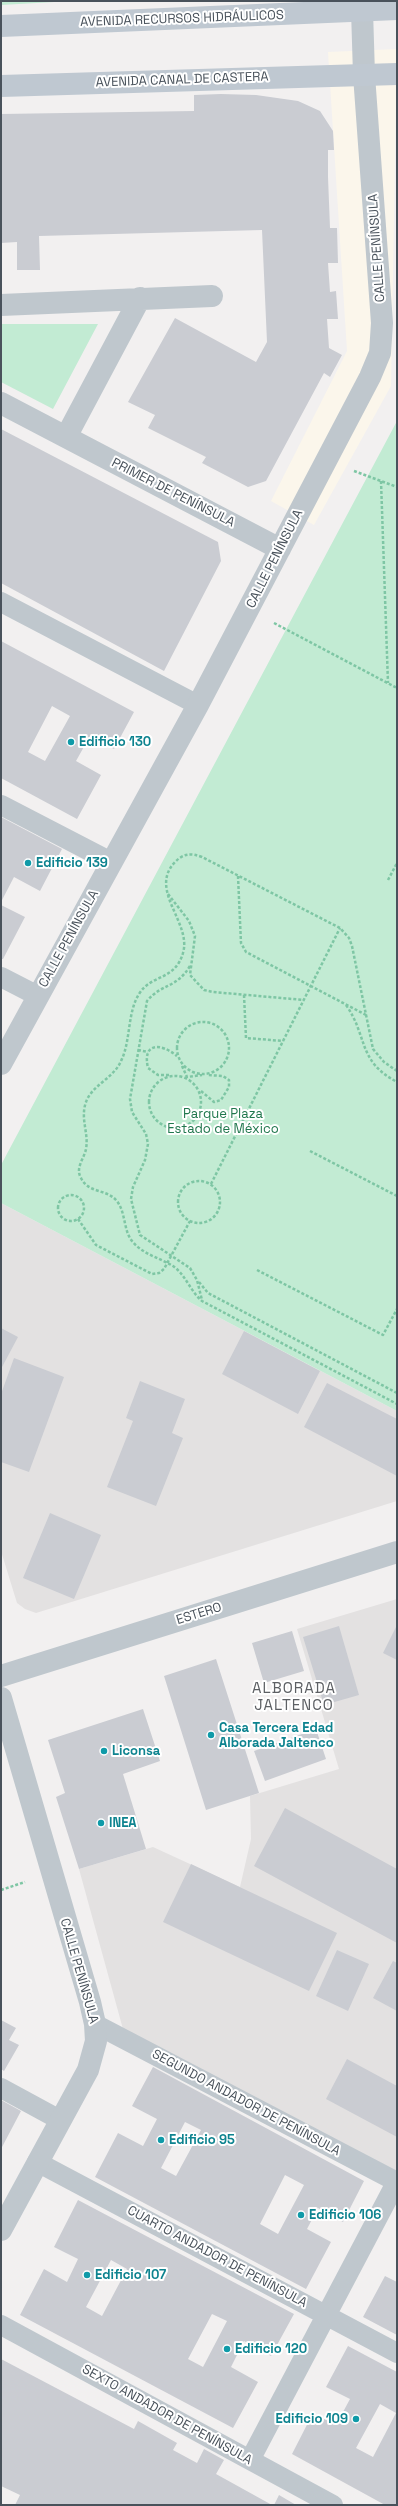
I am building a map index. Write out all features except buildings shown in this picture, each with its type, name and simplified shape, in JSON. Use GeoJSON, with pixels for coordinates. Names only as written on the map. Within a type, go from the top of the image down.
{"type":"FeatureCollection","features":[{"type":"Feature","properties":{"kind":"main road","name":"AVENIDA RECURSOS HIDRÁULICOS"},"geometry":{"type":"LineString","coordinates":[[1,26],[363,6],[397,9]]}},
{"type":"Feature","properties":{"kind":"main road","name":"AVENIDA CANAL DE CASTERA"},"geometry":{"type":"LineString","coordinates":[[1,86],[397,74]]}},
{"type":"Feature","properties":{"kind":"street","name":"CALLE PENÍNSULA"},"geometry":{"type":"LineString","coordinates":[[1,1064],[198,705],[249,609],[380,353],[390,322],[364,75],[363,6]]}},
{"type":"Feature","properties":{"kind":"street"},"geometry":{"type":"LineString","coordinates":[[1,305],[212,296]]}},
{"type":"Feature","properties":{"kind":"street"},"geometry":{"type":"LineString","coordinates":[[66,437],[140,298]]}},
{"type":"Feature","properties":{"kind":"street","name":"PRIMER DE PENÍNSULA"},"geometry":{"type":"LineString","coordinates":[[1,403],[280,549]]}},
{"type":"Feature","properties":{"kind":"street"},"geometry":{"type":"LineString","coordinates":[[1,602],[198,705]]}},
{"type":"Feature","properties":{"kind":"street"},"geometry":{"type":"LineString","coordinates":[[1,804],[111,862]]}},
{"type":"Feature","properties":{"kind":"street"},"geometry":{"type":"LineString","coordinates":[[1,978],[38,996]]}},
{"type":"Feature","properties":{"kind":"street","name":"ESTERO"},"geometry":{"type":"LineString","coordinates":[[1,1676],[397,1552]]}},
{"type":"Feature","properties":{"kind":"street","name":"CALLE PENÍNSULA"},"geometry":{"type":"LineString","coordinates":[[1,1698],[95,2024],[96,2041],[92,2060],[1,2230]]}},
{"type":"Feature","properties":{"kind":"street","name":"SEGUNDO ANDADOR DE PENÍNSULA"},"geometry":{"type":"LineString","coordinates":[[95,2024],[397,2182]]}},
{"type":"Feature","properties":{"kind":"street"},"geometry":{"type":"LineString","coordinates":[[1,2088],[60,2120]]}},
{"type":"Feature","properties":{"kind":"street","name":"CUARTO ANDADOR DE PENÍNSULA"},"geometry":{"type":"LineString","coordinates":[[37,2162],[397,2353]]}},
{"type":"Feature","properties":{"kind":"street"},"geometry":{"type":"LineString","coordinates":[[250,2460],[397,2182]]}},
{"type":"Feature","properties":{"kind":"street","name":"SEXTO ANDADOR DE PENÍNSULA"},"geometry":{"type":"LineString","coordinates":[[1,2324],[333,2505]]}},
{"type":"Feature","properties":{"kind":"path"},"geometry":{"type":"LineString","coordinates":[[325,460],[397,487]]}},
{"type":"Feature","properties":{"kind":"path"},"geometry":{"type":"LineString","coordinates":[[381,481],[388,683]]}},
{"type":"Feature","properties":{"kind":"path"},"geometry":{"type":"LineString","coordinates":[[249,609],[397,688]]}},
{"type":"Feature","properties":{"kind":"path"},"geometry":{"type":"LineString","coordinates":[[397,1070],[384,1062],[373,1049],[352,946],[349,938],[340,928],[238,875],[191,853],[180,856],[172,865],[166,880],[167,892],[184,939],[180,963],[172,973],[153,981],[139,994],[121,1063],[87,1100],[82,1114],[86,1150],[78,1168],[80,1177],[85,1185],[115,1199],[122,1210],[131,1241],[139,1248],[167,1263],[182,1275],[192,1292],[202,1301],[397,1404]]}},
{"type":"Feature","properties":{"kind":"path"},"geometry":{"type":"LineString","coordinates":[[388,880],[397,863]]}},
{"type":"Feature","properties":{"kind":"path"},"geometry":{"type":"LineString","coordinates":[[238,875],[241,943],[246,952],[366,1015]]}},
{"type":"Feature","properties":{"kind":"path"},"geometry":{"type":"LineString","coordinates":[[167,892],[189,921],[195,936],[194,954],[184,977],[175,984],[155,992],[147,1001],[130,1099],[132,1112],[146,1134],[148,1144],[145,1160],[133,1187],[131,1199],[140,1235],[190,1268],[197,1280],[208,1293],[397,1393]]}},
{"type":"Feature","properties":{"kind":"path"},"geometry":{"type":"LineString","coordinates":[[211,1184],[340,928]]}},
{"type":"Feature","properties":{"kind":"path"},"geometry":{"type":"LineString","coordinates":[[190,966],[190,975],[204,990],[304,1000]]}},
{"type":"Feature","properties":{"kind":"path"},"geometry":{"type":"LineString","coordinates":[[244,995],[246,1038],[283,1041]]}},
{"type":"Feature","properties":{"kind":"path"},"geometry":{"type":"LineString","coordinates":[[346,1004],[354,1016],[364,1051],[374,1067],[397,1082]]}},
{"type":"Feature","properties":{"kind":"path"},"geometry":{"type":"LineString","coordinates":[[177,1056],[178,1038],[182,1031],[197,1022],[214,1024],[226,1036],[229,1053],[220,1068],[204,1075],[188,1070],[181,1064]]}},
{"type":"Feature","properties":{"kind":"path"},"geometry":{"type":"LineString","coordinates":[[177,1056],[162,1046],[153,1047],[148,1052],[146,1060],[148,1068],[158,1075],[187,1077],[204,1075],[223,1076],[229,1080],[229,1087],[221,1100],[214,1102],[208,1100],[187,1077],[177,1056]]}},
{"type":"Feature","properties":{"kind":"path"},"geometry":{"type":"LineString","coordinates":[[138,1050],[148,1052]]}},
{"type":"Feature","properties":{"kind":"path"},"geometry":{"type":"LineString","coordinates":[[170,1076],[155,1084],[149,1100],[150,1110],[160,1124],[177,1128],[186,1126],[193,1121],[202,1107],[199,1089]]}},
{"type":"Feature","properties":{"kind":"path"},"geometry":{"type":"LineString","coordinates":[[310,1151],[397,1196]]}},
{"type":"Feature","properties":{"kind":"path"},"geometry":{"type":"LineString","coordinates":[[204,1180],[211,1184],[219,1195],[219,1209],[209,1220],[202,1223],[190,1221],[184,1217],[178,1206],[180,1192],[190,1182],[204,1180]]}},
{"type":"Feature","properties":{"kind":"path"},"geometry":{"type":"LineString","coordinates":[[74,1194],[82,1200],[85,1207],[78,1219],[70,1221],[59,1214],[58,1205],[62,1197],[74,1194]]}},
{"type":"Feature","properties":{"kind":"path"},"geometry":{"type":"LineString","coordinates":[[78,1219],[96,1244],[152,1274],[159,1273],[167,1263],[190,1221]]}},
{"type":"Feature","properties":{"kind":"path"},"geometry":{"type":"LineString","coordinates":[[257,1270],[383,1335],[397,1309]]}},
{"type":"Feature","properties":{"kind":"path"},"geometry":{"type":"LineString","coordinates":[[197,1280],[202,1301]]}},
{"type":"Feature","properties":{"kind":"shaded area"},"geometry":{"type":"Polygon","coordinates":[[[397,49],[391,386],[314,525],[271,501],[347,351],[328,52],[397,49]]]}},
{"type":"Feature","properties":{"kind":"shaded area"},"geometry":{"type":"Polygon","coordinates":[[[1,1203],[397,1411],[397,1501],[36,1613],[25,1609],[17,1603],[1,1551],[1,1203]]]}},
{"type":"Feature","properties":{"kind":"shaded area"},"geometry":{"type":"Polygon","coordinates":[[[397,1599],[397,2182],[126,2040],[79,1869],[153,1847],[240,1887],[251,1839],[250,1796],[339,1769],[297,1629],[397,1599]]]}},
{"type":"Feature","properties":{"kind":"green space"},"geometry":{"type":"Polygon","coordinates":[[[1,1],[72,1],[1,5],[1,1]]]}},
{"type":"Feature","properties":{"kind":"green space"},"geometry":{"type":"Polygon","coordinates":[[[1,324],[98,324],[53,409],[1,382],[1,324]]]}},
{"type":"Feature","properties":{"kind":"green space","name":"Parque Plaza Estado de México"},"geometry":{"type":"Polygon","coordinates":[[[397,421],[397,1411],[1,1203],[1,1165],[397,421]]]}},
{"type":"Feature","properties":{"kind":"place","name":"Edificio 130"},"geometry":{"type":"Point","coordinates":[71,742]}},
{"type":"Feature","properties":{"kind":"place","name":"Edificio 139"},"geometry":{"type":"Point","coordinates":[28,863]}},
{"type":"Feature","properties":{"kind":"place","name":"Casa Tercera Edad Alborada Jaltenco"},"geometry":{"type":"Point","coordinates":[211,1735]}},
{"type":"Feature","properties":{"kind":"place","name":"Liconsa"},"geometry":{"type":"Point","coordinates":[104,1751]}},
{"type":"Feature","properties":{"kind":"place","name":"INEA"},"geometry":{"type":"Point","coordinates":[101,1823]}},
{"type":"Feature","properties":{"kind":"place","name":"Edificio 95"},"geometry":{"type":"Point","coordinates":[161,2140]}},
{"type":"Feature","properties":{"kind":"place","name":"Edificio 106"},"geometry":{"type":"Point","coordinates":[301,2215]}},
{"type":"Feature","properties":{"kind":"place","name":"Edificio 107"},"geometry":{"type":"Point","coordinates":[87,2275]}},
{"type":"Feature","properties":{"kind":"place","name":"Edificio 120"},"geometry":{"type":"Point","coordinates":[227,2349]}},
{"type":"Feature","properties":{"kind":"place","name":"Edificio 109"},"geometry":{"type":"Point","coordinates":[356,2419]}},
{"type":"Feature","properties":{"kind":"district","name":"ALBORADA JALTENCO"},"geometry":{"type":"Point","coordinates":[294,1698]}}]}
